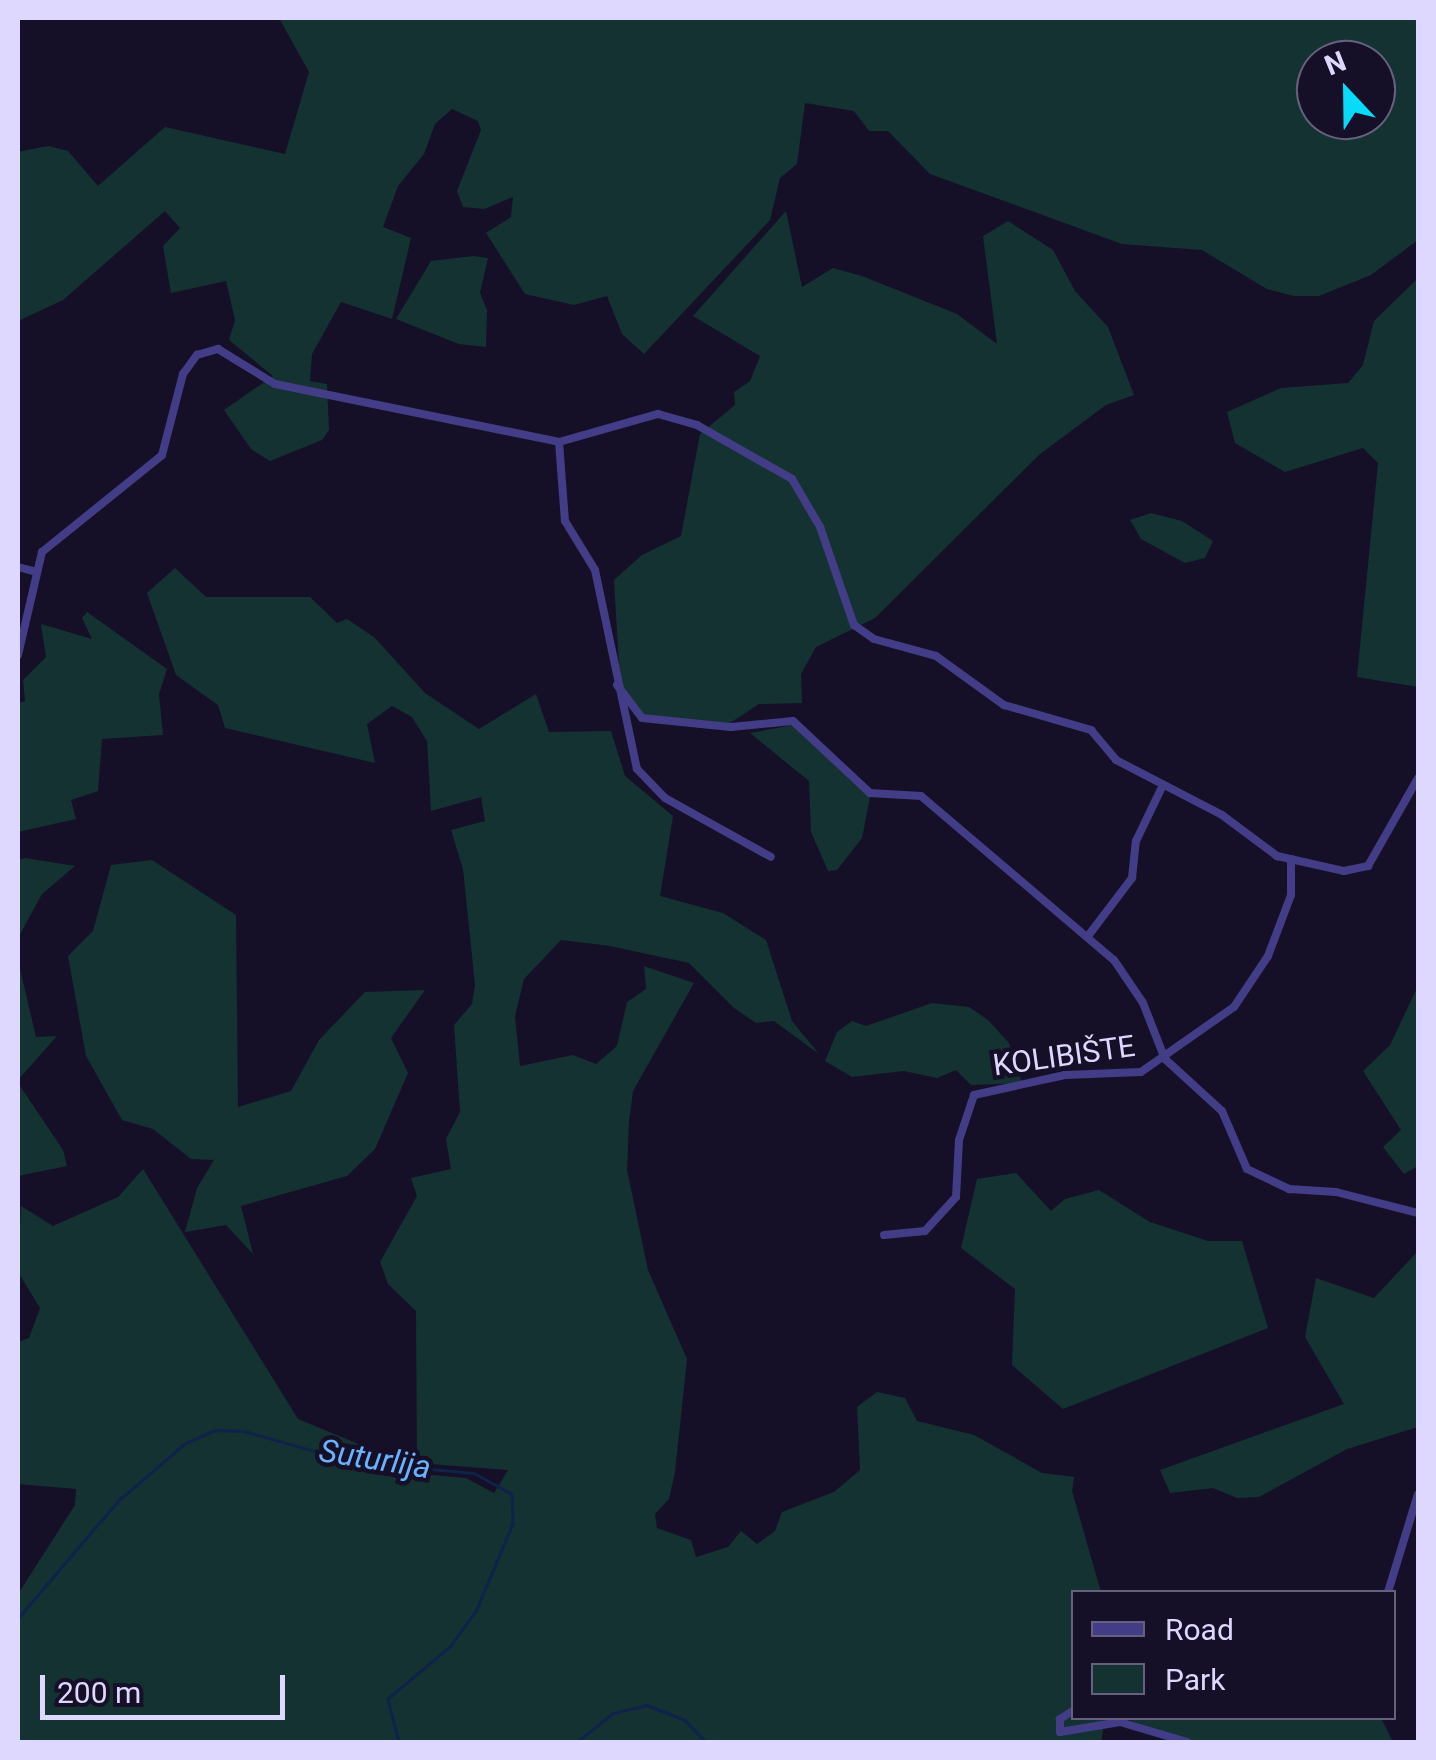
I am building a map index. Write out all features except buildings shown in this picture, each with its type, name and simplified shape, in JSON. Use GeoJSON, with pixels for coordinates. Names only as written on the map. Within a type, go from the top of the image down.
{"type":"FeatureCollection","features":[{"type":"Feature","properties":{"kind":"street"},"geometry":{"type":"LineString","coordinates":[[18,655],[33,570],[55,538],[162,455],[182,374],[208,349],[275,384],[559,442],[639,418],[674,416],[792,479],[820,527],[854,625],[874,639],[936,656],[1004,705],[1091,730],[1116,760],[1160,788],[1222,815],[1266,851],[1344,871],[1368,866],[1418,778]]}},
{"type":"Feature","properties":{"kind":"street"},"geometry":{"type":"LineString","coordinates":[[559,442],[565,521],[595,570],[636,769],[646,784],[771,857]]}},
{"type":"Feature","properties":{"kind":"street"},"geometry":{"type":"LineString","coordinates":[[18,567],[33,570]]}},
{"type":"Feature","properties":{"kind":"street"},"geometry":{"type":"LineString","coordinates":[[617,684],[642,718],[731,728],[793,721],[870,793],[921,796],[1088,936],[1132,984],[1165,1058],[1222,1112],[1247,1169],[1289,1189],[1336,1192],[1418,1213]]}},
{"type":"Feature","properties":{"kind":"street"},"geometry":{"type":"LineString","coordinates":[[1088,936],[1132,878],[1136,841],[1160,788]]}},
{"type":"Feature","properties":{"kind":"street","name":"KOLIBIŠTE"},"geometry":{"type":"LineString","coordinates":[[884,1234],[925,1231],[956,1197],[959,1140],[974,1095],[1065,1075],[1141,1072],[1234,1008],[1268,956],[1291,895],[1291,859]]}},
{"type":"Feature","properties":{"kind":"street"},"geometry":{"type":"LineString","coordinates":[[1389,1590],[1418,1494]]}},
{"type":"Feature","properties":{"kind":"street"},"geometry":{"type":"LineString","coordinates":[[1071,1712],[1060,1719],[1060,1732],[1120,1722],[1187,1742]]}},
{"type":"Feature","properties":{"kind":"green space"},"geometry":{"type":"Polygon","coordinates":[[[279,18],[1418,18],[1418,240],[1371,275],[1319,296],[1294,296],[1267,289],[1202,250],[1122,244],[930,174],[888,131],[869,131],[854,111],[805,103],[797,164],[780,178],[770,220],[644,354],[622,334],[607,296],[574,305],[525,294],[486,233],[511,217],[513,197],[484,209],[463,207],[457,191],[481,130],[478,121],[452,109],[435,124],[424,154],[398,186],[383,227],[411,238],[392,319],[341,302],[312,354],[310,381],[327,384],[329,430],[322,440],[270,461],[251,449],[224,410],[273,376],[229,340],[235,320],[226,281],[171,293],[163,246],[180,228],[165,211],[63,300],[18,321],[18,152],[48,146],[68,151],[98,186],[165,127],[285,154],[309,72],[279,18]]]}},
{"type":"Feature","properties":{"kind":"green space"},"geometry":{"type":"Polygon","coordinates":[[[786,211],[802,287],[833,268],[862,276],[957,314],[997,344],[983,236],[1008,221],[1053,250],[1075,291],[1108,327],[1134,395],[1106,405],[1040,454],[875,618],[816,647],[801,674],[802,703],[759,704],[727,725],[642,721],[620,683],[614,580],[642,555],[681,536],[700,434],[735,405],[734,392],[750,381],[760,356],[693,316],[786,211]]]}},
{"type":"Feature","properties":{"kind":"green space"},"geometry":{"type":"Polygon","coordinates":[[[488,258],[480,293],[487,310],[486,347],[459,344],[396,319],[431,261],[488,258]]]}},
{"type":"Feature","properties":{"kind":"green space"},"geometry":{"type":"Polygon","coordinates":[[[1418,278],[1418,687],[1357,677],[1378,463],[1363,448],[1285,472],[1235,443],[1227,412],[1281,388],[1348,383],[1363,365],[1374,321],[1418,278]]]}},
{"type":"Feature","properties":{"kind":"green space"},"geometry":{"type":"Polygon","coordinates":[[[1151,513],[1182,521],[1213,541],[1205,558],[1185,563],[1141,539],[1130,520],[1151,513]]]}},
{"type":"Feature","properties":{"kind":"green space"},"geometry":{"type":"Polygon","coordinates":[[[175,568],[206,597],[310,597],[337,623],[347,619],[374,637],[425,693],[479,729],[536,694],[549,732],[611,731],[625,776],[673,816],[660,896],[723,913],[766,940],[792,1021],[819,1054],[774,1021],[756,1023],[734,1008],[689,963],[561,940],[524,979],[515,1016],[520,1066],[573,1055],[596,1064],[617,1046],[627,1002],[646,989],[644,966],[694,983],[633,1091],[629,1122],[627,1170],[648,1270],[687,1359],[675,1472],[669,1499],[655,1514],[657,1528],[691,1540],[696,1557],[728,1547],[741,1531],[757,1544],[775,1531],[782,1512],[834,1492],[860,1470],[857,1407],[877,1392],[905,1398],[917,1421],[974,1435],[1042,1473],[1074,1477],[1072,1491],[1100,1590],[1071,1590],[1071,1720],[1129,1720],[1104,1725],[1101,1742],[18,1742],[18,1594],[75,1505],[76,1489],[18,1484],[18,1342],[29,1338],[40,1308],[18,1272],[21,1206],[53,1226],[118,1197],[143,1169],[298,1419],[366,1447],[363,1469],[466,1478],[494,1493],[508,1470],[417,1463],[416,1311],[388,1284],[380,1262],[417,1196],[411,1178],[451,1169],[446,1139],[460,1112],[454,1025],[472,1004],[475,985],[463,869],[451,830],[485,821],[481,797],[431,811],[427,741],[412,717],[392,706],[367,724],[375,763],[225,728],[218,705],[176,675],[147,593],[175,568]]]}},
{"type":"Feature","properties":{"kind":"green space"},"geometry":{"type":"Polygon","coordinates":[[[87,612],[167,669],[159,694],[163,735],[102,739],[98,791],[71,800],[76,819],[18,832],[18,703],[25,701],[23,680],[46,657],[41,624],[92,639],[82,618],[87,612]]]}},
{"type":"Feature","properties":{"kind":"green space"},"geometry":{"type":"Polygon","coordinates":[[[793,725],[870,797],[862,838],[837,870],[828,871],[811,832],[809,781],[750,733],[793,725]]]}},
{"type":"Feature","properties":{"kind":"green space"},"geometry":{"type":"Polygon","coordinates":[[[18,860],[75,866],[42,894],[18,938],[18,860]]]}},
{"type":"Feature","properties":{"kind":"green space"},"geometry":{"type":"Polygon","coordinates":[[[152,860],[236,915],[238,1107],[291,1091],[319,1040],[365,992],[425,990],[391,1038],[408,1073],[375,1149],[347,1176],[241,1206],[253,1254],[226,1225],[185,1232],[197,1188],[214,1160],[191,1159],[153,1129],[122,1120],[86,1056],[68,956],[93,931],[111,865],[152,860]]]}},
{"type":"Feature","properties":{"kind":"green space"},"geometry":{"type":"Polygon","coordinates":[[[18,960],[36,1037],[57,1036],[18,1080],[18,960]]]}},
{"type":"Feature","properties":{"kind":"green space"},"geometry":{"type":"Polygon","coordinates":[[[1418,986],[1418,1166],[1404,1174],[1383,1147],[1401,1130],[1363,1071],[1390,1045],[1418,986]]]}},
{"type":"Feature","properties":{"kind":"green space"},"geometry":{"type":"Polygon","coordinates":[[[932,1003],[969,1007],[988,1020],[1009,1043],[1022,1083],[971,1085],[956,1070],[937,1078],[904,1071],[852,1077],[825,1061],[837,1032],[852,1021],[866,1026],[932,1003]]]}},
{"type":"Feature","properties":{"kind":"green space"},"geometry":{"type":"Polygon","coordinates":[[[18,1083],[63,1150],[67,1166],[18,1176],[18,1083]]]}},
{"type":"Feature","properties":{"kind":"green space"},"geometry":{"type":"Polygon","coordinates":[[[1016,1173],[1051,1211],[1065,1199],[1099,1190],[1150,1222],[1208,1241],[1242,1241],[1268,1328],[1063,1409],[1012,1365],[1015,1289],[961,1248],[977,1179],[1016,1173]]]}},
{"type":"Feature","properties":{"kind":"green space"},"geometry":{"type":"Polygon","coordinates":[[[1418,1251],[1418,1427],[1347,1449],[1259,1497],[1237,1498],[1213,1488],[1170,1493],[1160,1470],[1344,1404],[1305,1337],[1316,1278],[1374,1298],[1418,1251]]]}},
{"type":"Feature","properties":{"kind":"green space"},"geometry":{"type":"Polygon","coordinates":[[[1129,1720],[1382,1720],[1393,1742],[1193,1742],[1129,1720]]]}},
{"type":"Feature","properties":{"kind":"waterway","name":"Suturlija"},"geometry":{"type":"LineString","coordinates":[[18,1618],[118,1501],[184,1444],[215,1430],[244,1431],[353,1462],[474,1473],[512,1494],[513,1524],[476,1611],[451,1646],[388,1699],[399,1742]]}},
{"type":"Feature","properties":{"kind":"waterway","name":"Suturlija"},"geometry":{"type":"LineString","coordinates":[[577,1742],[613,1713],[647,1705],[685,1720],[706,1742]]}}]}
